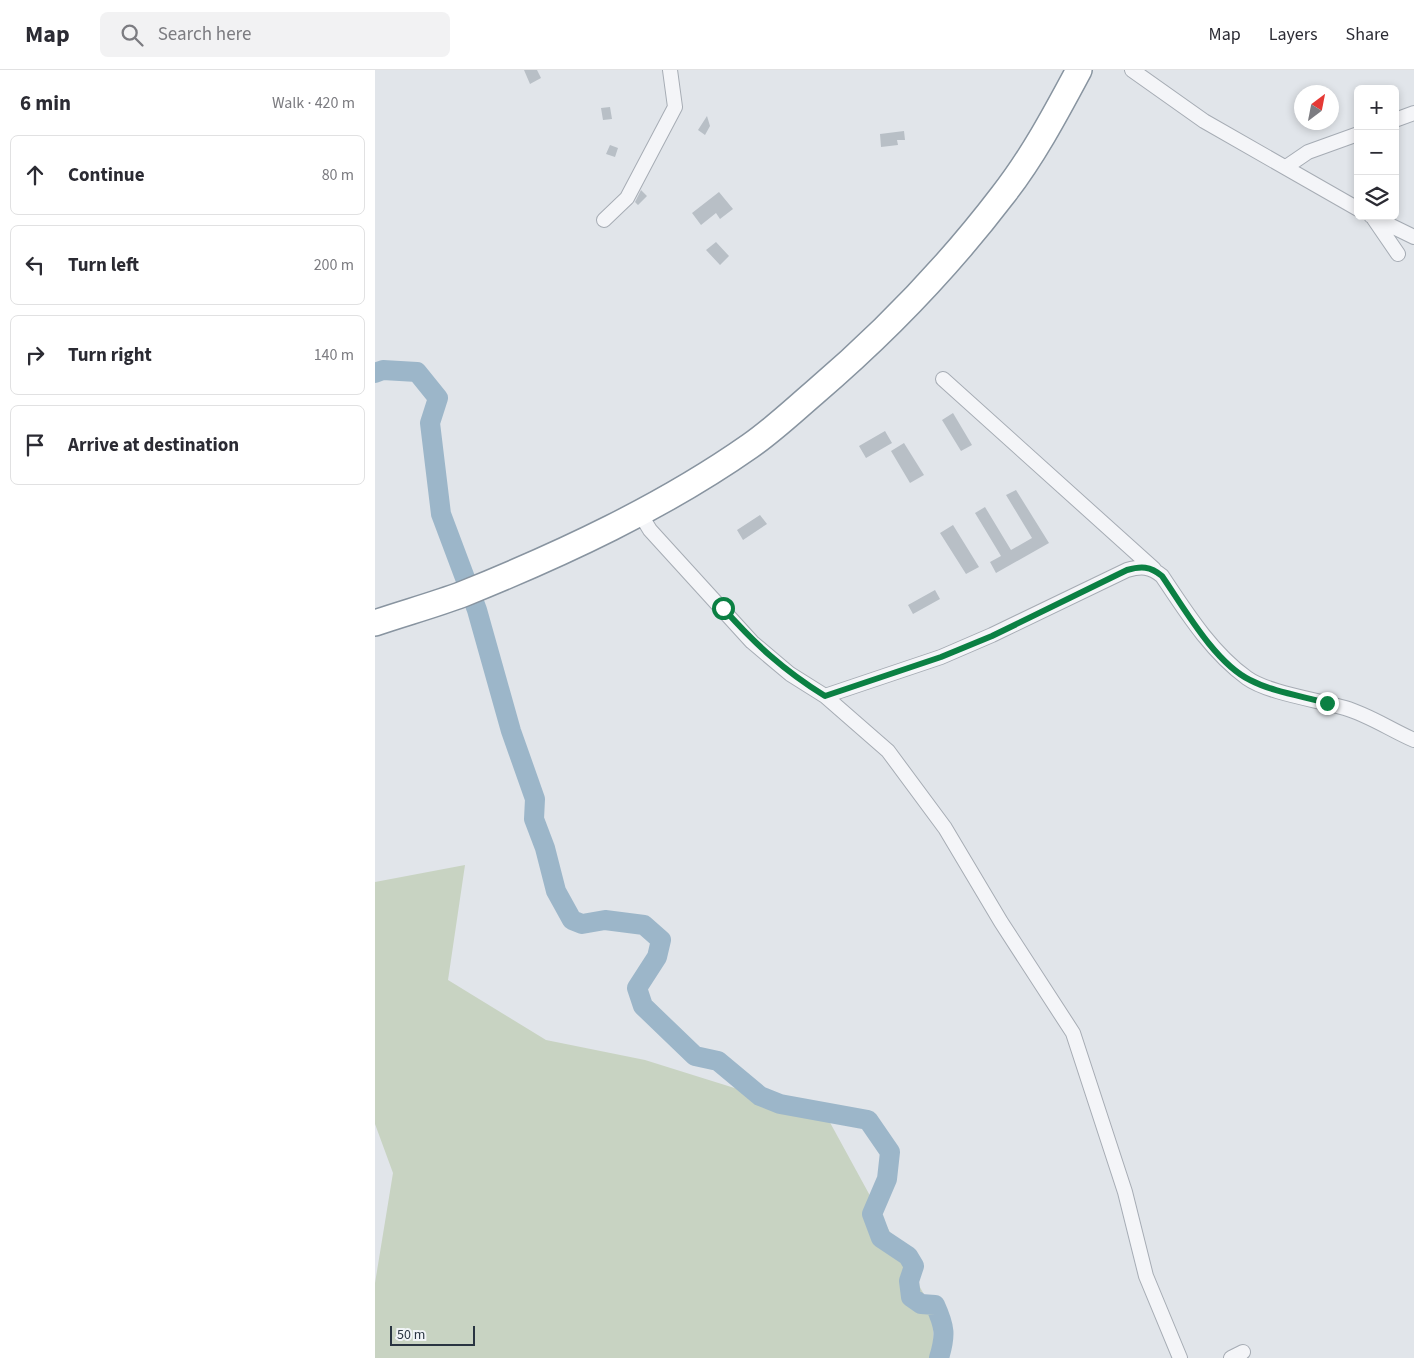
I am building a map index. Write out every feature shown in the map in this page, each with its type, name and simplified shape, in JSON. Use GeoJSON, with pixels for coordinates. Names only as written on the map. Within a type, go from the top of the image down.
{"type":"FeatureCollection","features":[{"type":"Feature","properties":{"kind":"highway"},"geometry":{"type":"LineString","coordinates":[[375,622],[470,591],[639,512],[687,486],[768,433],[846,366],[899,315],[1003,195],[1052,120],[1079,70]]}},
{"type":"Feature","properties":{"kind":"street"},"geometry":{"type":"LineString","coordinates":[[604,220],[627,198],[675,108],[670,70]]}},
{"type":"Feature","properties":{"kind":"street"},"geometry":{"type":"LineString","coordinates":[[1133,70],[1204,121],[1354,207]]}},
{"type":"Feature","properties":{"kind":"street"},"geometry":{"type":"LineString","coordinates":[[1399,119],[1414,114]]}},
{"type":"Feature","properties":{"kind":"street"},"geometry":{"type":"LineString","coordinates":[[1287,167],[1308,152],[1354,135]]}},
{"type":"Feature","properties":{"kind":"street"},"geometry":{"type":"LineString","coordinates":[[1374,220],[1398,254]]}},
{"type":"Feature","properties":{"kind":"street"},"geometry":{"type":"LineString","coordinates":[[1378,220],[1414,237]]}},
{"type":"Feature","properties":{"kind":"street"},"geometry":{"type":"LineString","coordinates":[[943,379],[1162,576],[1210,643],[1228,663],[1249,680],[1347,708],[1414,740]]}},
{"type":"Feature","properties":{"kind":"street"},"geometry":{"type":"LineString","coordinates":[[639,512],[650,530],[752,642],[790,674],[825,696],[888,751],[939,820],[1001,922],[1073,1033],[1125,1192],[1146,1276],[1180,1358]]}},
{"type":"Feature","properties":{"kind":"street"},"geometry":{"type":"LineString","coordinates":[[825,696],[941,657],[992,636],[1127,570],[1141,566],[1154,569]]}},
{"type":"Feature","properties":{"kind":"green space"},"geometry":{"type":"Polygon","coordinates":[[[465,865],[448,980],[546,1040],[645,1060],[827,1117],[933,1311],[934,1358],[375,1358],[375,1283],[393,1173],[375,1124],[375,882],[465,865]]]}},
{"type":"Feature","properties":{"kind":"building"},"geometry":{"type":"Polygon","coordinates":[[[524,70],[537,70],[541,78],[530,84],[524,70]]]}},
{"type":"Feature","properties":{"kind":"building"},"geometry":{"type":"Polygon","coordinates":[[[610,107],[612,119],[603,120],[601,108],[610,107]]]}},
{"type":"Feature","properties":{"kind":"building"},"geometry":{"type":"Polygon","coordinates":[[[707,116],[710,126],[705,135],[698,130],[707,116]]]}},
{"type":"Feature","properties":{"kind":"building"},"geometry":{"type":"Polygon","coordinates":[[[904,131],[905,140],[897,140],[898,145],[881,147],[880,134],[904,131]]]}},
{"type":"Feature","properties":{"kind":"building"},"geometry":{"type":"Polygon","coordinates":[[[610,145],[618,148],[615,157],[606,154],[610,145]]]}},
{"type":"Feature","properties":{"kind":"building"},"geometry":{"type":"Polygon","coordinates":[[[641,190],[647,196],[638,205],[635,202],[641,190]]]}},
{"type":"Feature","properties":{"kind":"building"},"geometry":{"type":"Polygon","coordinates":[[[719,192],[733,209],[720,219],[716,213],[701,225],[692,213],[719,192]]]}},
{"type":"Feature","properties":{"kind":"building"},"geometry":{"type":"Polygon","coordinates":[[[716,242],[729,256],[720,265],[706,250],[716,242]]]}},
{"type":"Feature","properties":{"kind":"building"},"geometry":{"type":"Polygon","coordinates":[[[953,413],[972,445],[961,451],[942,420],[953,413]]]}},
{"type":"Feature","properties":{"kind":"building"},"geometry":{"type":"Polygon","coordinates":[[[885,431],[892,443],[866,458],[859,446],[885,431]]]}},
{"type":"Feature","properties":{"kind":"building"},"geometry":{"type":"Polygon","coordinates":[[[904,443],[924,475],[910,483],[891,451],[904,443]]]}},
{"type":"Feature","properties":{"kind":"building"},"geometry":{"type":"Polygon","coordinates":[[[1016,490],[1049,543],[996,573],[990,562],[1001,556],[975,513],[985,507],[1011,550],[1032,538],[1006,495],[1016,490]]]}},
{"type":"Feature","properties":{"kind":"building"},"geometry":{"type":"Polygon","coordinates":[[[760,515],[767,524],[743,540],[737,530],[760,515]]]}},
{"type":"Feature","properties":{"kind":"building"},"geometry":{"type":"Polygon","coordinates":[[[953,525],[979,567],[966,574],[940,533],[953,525]]]}},
{"type":"Feature","properties":{"kind":"building"},"geometry":{"type":"Polygon","coordinates":[[[935,590],[940,599],[913,614],[908,605],[935,590]]]}},
{"type":"Feature","properties":{"kind":"waterway"},"geometry":{"type":"LineString","coordinates":[[375,373],[383,370],[417,372],[438,398],[430,423],[441,514],[477,610],[511,731],[535,799],[534,819],[545,848],[556,891],[572,920],[582,924],[605,920],[644,925],[661,940],[657,957],[637,988],[643,1006],[695,1056],[718,1061],[760,1096],[780,1104],[868,1120],[890,1152],[887,1179],[872,1214],[881,1238],[908,1256],[914,1266],[909,1281],[911,1297],[921,1304],[935,1305],[941,1319],[943,1331],[943,1343],[939,1358]]}},
{"type":"Feature","properties":{"kind":"route"},"geometry":{"type":"LineString","coordinates":[[723,608],[752,642],[790,674],[825,696],[941,657],[992,636],[1127,570],[1141,566],[1154,569],[1162,576],[1210,643],[1228,663],[1249,680],[1327,703]]}}]}
